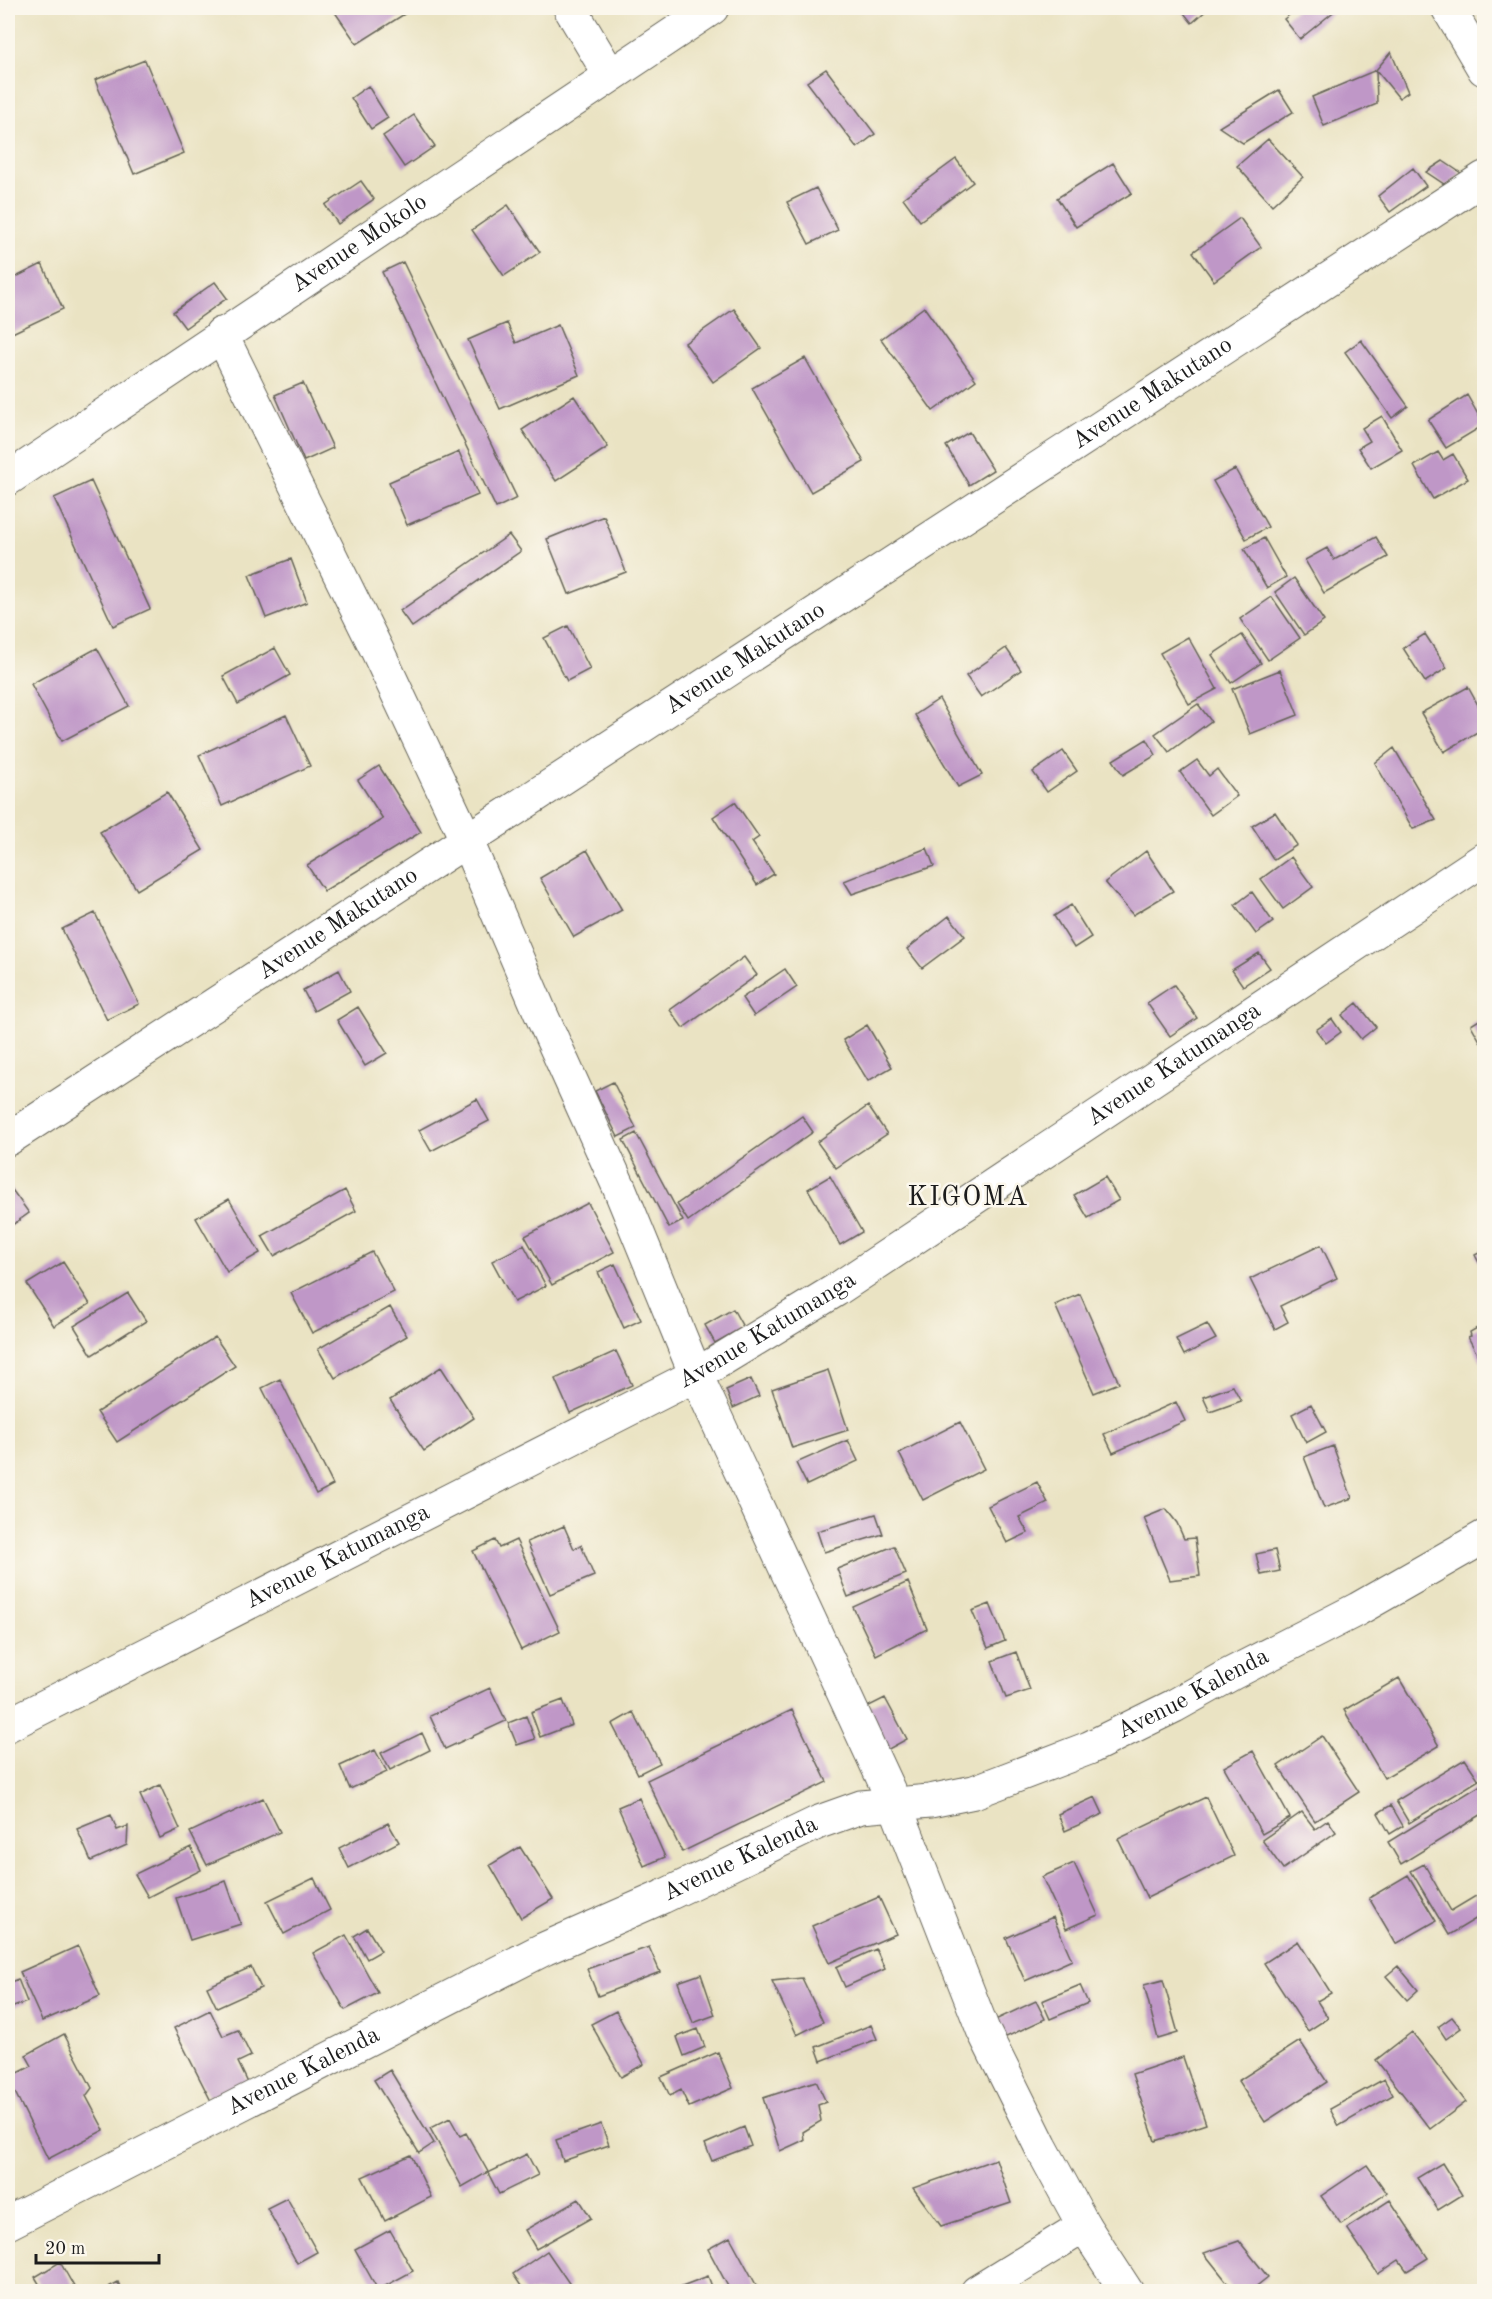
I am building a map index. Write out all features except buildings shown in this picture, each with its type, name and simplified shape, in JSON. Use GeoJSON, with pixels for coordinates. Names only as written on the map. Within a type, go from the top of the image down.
{"type":"FeatureCollection","features":[{"type":"Feature","properties":{"kind":"street"},"geometry":{"type":"LineString","coordinates":[[570,8],[610,75]]}},
{"type":"Feature","properties":{"kind":"street","name":"Avenue Mokolo"},"geometry":{"type":"LineString","coordinates":[[8,479],[221,334],[712,8]]}},
{"type":"Feature","properties":{"kind":"street"},"geometry":{"type":"LineString","coordinates":[[1448,8],[1485,69]]}},
{"type":"Feature","properties":{"kind":"street","name":"Avenue Makutano"},"geometry":{"type":"LineString","coordinates":[[8,1139],[1485,178]]}},
{"type":"Feature","properties":{"kind":"street"},"geometry":{"type":"LineString","coordinates":[[221,334],[378,650],[466,839],[540,1012],[619,1187],[696,1375],[894,1802],[983,2030],[1041,2147],[1084,2226],[1126,2292]]}},
{"type":"Feature","properties":{"kind":"street","name":"Avenue Katumanga"},"geometry":{"type":"LineString","coordinates":[[8,1725],[696,1375],[836,1290],[1485,859]]}},
{"type":"Feature","properties":{"kind":"street","name":"Avenue Kalenda"},"geometry":{"type":"LineString","coordinates":[[8,2223],[544,1949],[662,1897],[819,1822],[861,1807],[894,1802],[930,1801],[974,1792],[1089,1748],[1358,1609],[1485,1537]]}},
{"type":"Feature","properties":{"kind":"street"},"geometry":{"type":"LineString","coordinates":[[977,2292],[1084,2226]]}},
{"type":"Feature","properties":{"kind":"district","name":"KIGOMA"},"geometry":{"type":"Point","coordinates":[968,1197]}}]}
